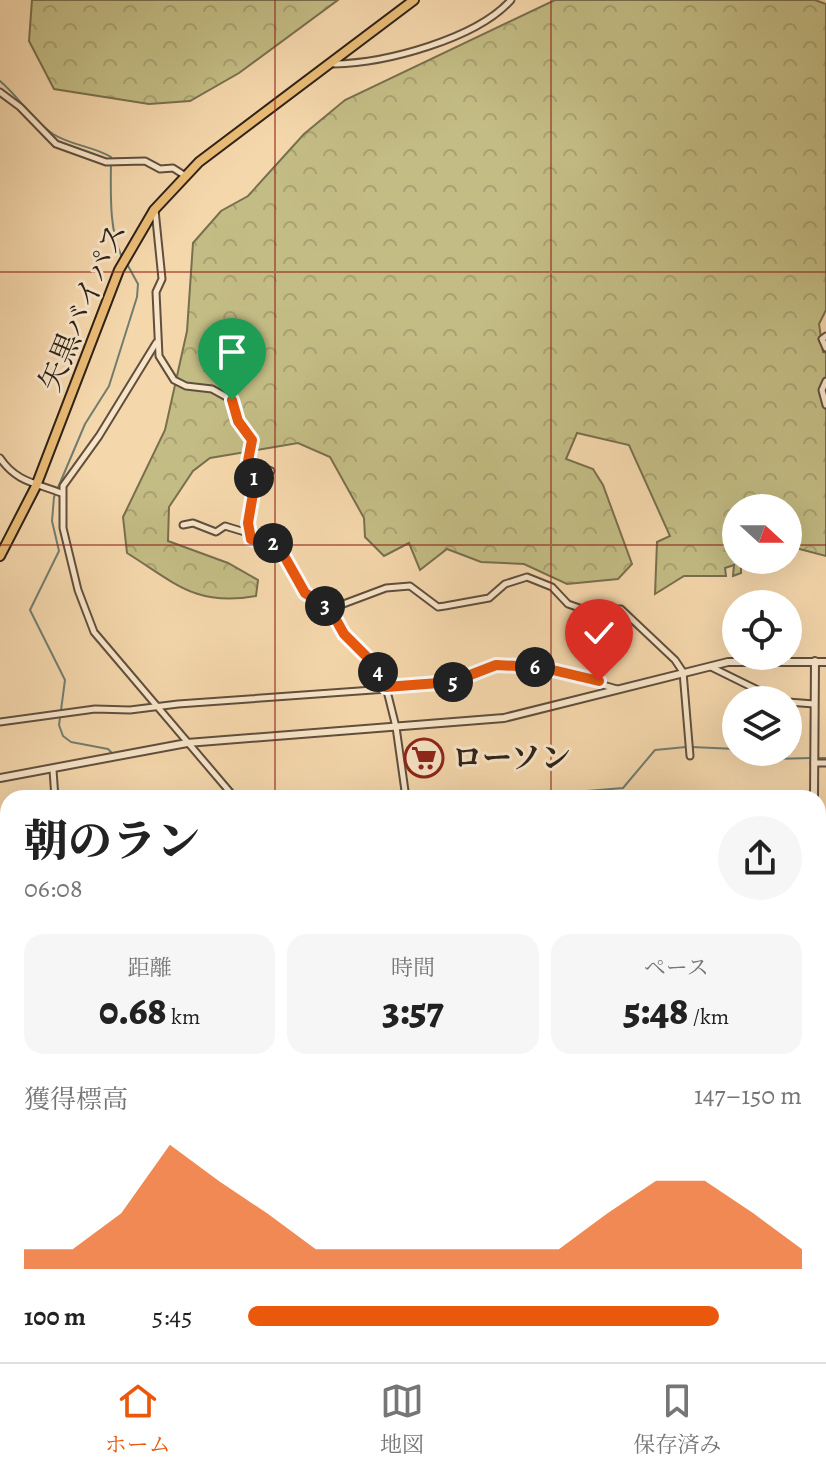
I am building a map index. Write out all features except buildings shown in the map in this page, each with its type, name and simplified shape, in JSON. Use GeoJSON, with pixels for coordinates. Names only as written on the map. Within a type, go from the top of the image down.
{"type":"FeatureCollection","features":[{"type":"Feature","properties":{"kind":"highway","name":"矢黒バイパス"},"geometry":{"type":"LineString","coordinates":[[0,556],[36,486],[119,270],[154,210],[184,175],[297,85],[414,0]]}},
{"type":"Feature","properties":{"kind":"street"},"geometry":{"type":"LineString","coordinates":[[334,64],[370,62],[465,31],[496,16],[511,0]]}},
{"type":"Feature","properties":{"kind":"street"},"geometry":{"type":"LineString","coordinates":[[0,92],[20,107],[56,144],[106,162],[145,161],[160,169],[173,168],[184,175]]}},
{"type":"Feature","properties":{"kind":"street"},"geometry":{"type":"LineString","coordinates":[[154,210],[162,279],[156,292],[156,343],[165,370],[174,380],[186,386],[212,389],[232,400],[238,421],[252,440],[248,461],[255,482],[248,533],[251,539],[278,545],[305,593],[330,609],[344,634],[373,663],[386,687],[396,727],[405,790]]}},
{"type":"Feature","properties":{"kind":"street"},"geometry":{"type":"LineString","coordinates":[[826,336],[822,339],[826,348]]}},
{"type":"Feature","properties":{"kind":"street"},"geometry":{"type":"LineString","coordinates":[[156,343],[61,493],[66,545],[94,632],[228,790]]}},
{"type":"Feature","properties":{"kind":"street"},"geometry":{"type":"LineString","coordinates":[[826,381],[822,390],[826,405]]}},
{"type":"Feature","properties":{"kind":"street"},"geometry":{"type":"LineString","coordinates":[[1,460],[20,479],[61,493]]}},
{"type":"Feature","properties":{"kind":"street"},"geometry":{"type":"LineString","coordinates":[[248,461],[271,471]]}},
{"type":"Feature","properties":{"kind":"street"},"geometry":{"type":"LineString","coordinates":[[183,525],[193,523],[216,532],[225,526],[248,533]]}},
{"type":"Feature","properties":{"kind":"street"},"geometry":{"type":"LineString","coordinates":[[330,609],[386,588],[410,586],[438,607],[445,606],[489,598],[505,584],[535,578],[552,587],[568,604],[585,610],[621,609],[649,633],[683,672],[690,756]]}},
{"type":"Feature","properties":{"kind":"street"},"geometry":{"type":"LineString","coordinates":[[0,778],[187,743],[504,718],[708,666],[747,660],[826,662]]}},
{"type":"Feature","properties":{"kind":"street"},"geometry":{"type":"LineString","coordinates":[[814,790],[815,661]]}},
{"type":"Feature","properties":{"kind":"street"},"geometry":{"type":"LineString","coordinates":[[0,722],[59,714],[452,682],[496,665],[540,667],[617,689]]}},
{"type":"Feature","properties":{"kind":"street"},"geometry":{"type":"LineString","coordinates":[[708,666],[749,686]]}},
{"type":"Feature","properties":{"kind":"street"},"geometry":{"type":"LineString","coordinates":[[802,703],[814,704]]}},
{"type":"Feature","properties":{"kind":"street"},"geometry":{"type":"LineString","coordinates":[[814,763],[826,763]]}},
{"type":"Feature","properties":{"kind":"street"},"geometry":{"type":"LineString","coordinates":[[53,770],[54,790]]}},
{"type":"Feature","properties":{"kind":"green space"},"geometry":{"type":"Polygon","coordinates":[[[32,0],[338,0],[239,73],[190,101],[149,104],[54,89],[29,41],[32,0]]]}},
{"type":"Feature","properties":{"kind":"green space"},"geometry":{"type":"Polygon","coordinates":[[[555,0],[815,0],[826,4],[826,310],[819,324],[823,352],[826,352],[826,556],[802,550],[802,494],[722,494],[722,574],[726,576],[684,576],[655,594],[657,542],[670,536],[629,445],[577,433],[566,459],[593,469],[603,485],[632,564],[618,579],[567,584],[524,564],[481,562],[447,549],[420,570],[409,543],[384,556],[365,537],[364,518],[330,457],[298,443],[210,458],[193,471],[169,507],[168,541],[228,563],[258,580],[256,596],[235,599],[201,595],[173,583],[127,553],[123,517],[165,430],[187,331],[193,243],[221,211],[248,196],[304,134],[345,100],[555,0]]]}},
{"type":"Feature","properties":{"kind":"waterway"},"geometry":{"type":"LineString","coordinates":[[0,81],[53,134],[111,157],[113,223],[123,259]]}},
{"type":"Feature","properties":{"kind":"waterway"},"geometry":{"type":"LineString","coordinates":[[112,753],[108,749],[71,742],[63,736],[59,725],[65,680],[30,610],[59,551],[52,521],[54,497],[85,424],[109,386],[137,297],[138,284],[127,264]]}},
{"type":"Feature","properties":{"kind":"waterway"},"geometry":{"type":"LineString","coordinates":[[599,790],[623,788],[655,750],[686,747]]}},
{"type":"Feature","properties":{"kind":"waterway"},"geometry":{"type":"LineString","coordinates":[[692,747],[722,748]]}},
{"type":"Feature","properties":{"kind":"waterway"},"geometry":{"type":"LineString","coordinates":[[802,758],[811,758]]}},
{"type":"Feature","properties":{"kind":"waterway"},"geometry":{"type":"LineString","coordinates":[[818,758],[826,758]]}},
{"type":"Feature","properties":{"kind":"place","name":"ローソン"},"geometry":{"type":"Point","coordinates":[424,758]}},
{"type":"Feature","properties":{"kind":"route"},"geometry":{"type":"LineString","coordinates":[[232,400],[238,421],[252,440],[248,461],[255,482],[248,523],[251,539],[278,545],[305,593],[311,600],[330,609],[344,634],[373,663],[386,687],[452,682],[496,665],[540,667],[599,681]]}}]}
